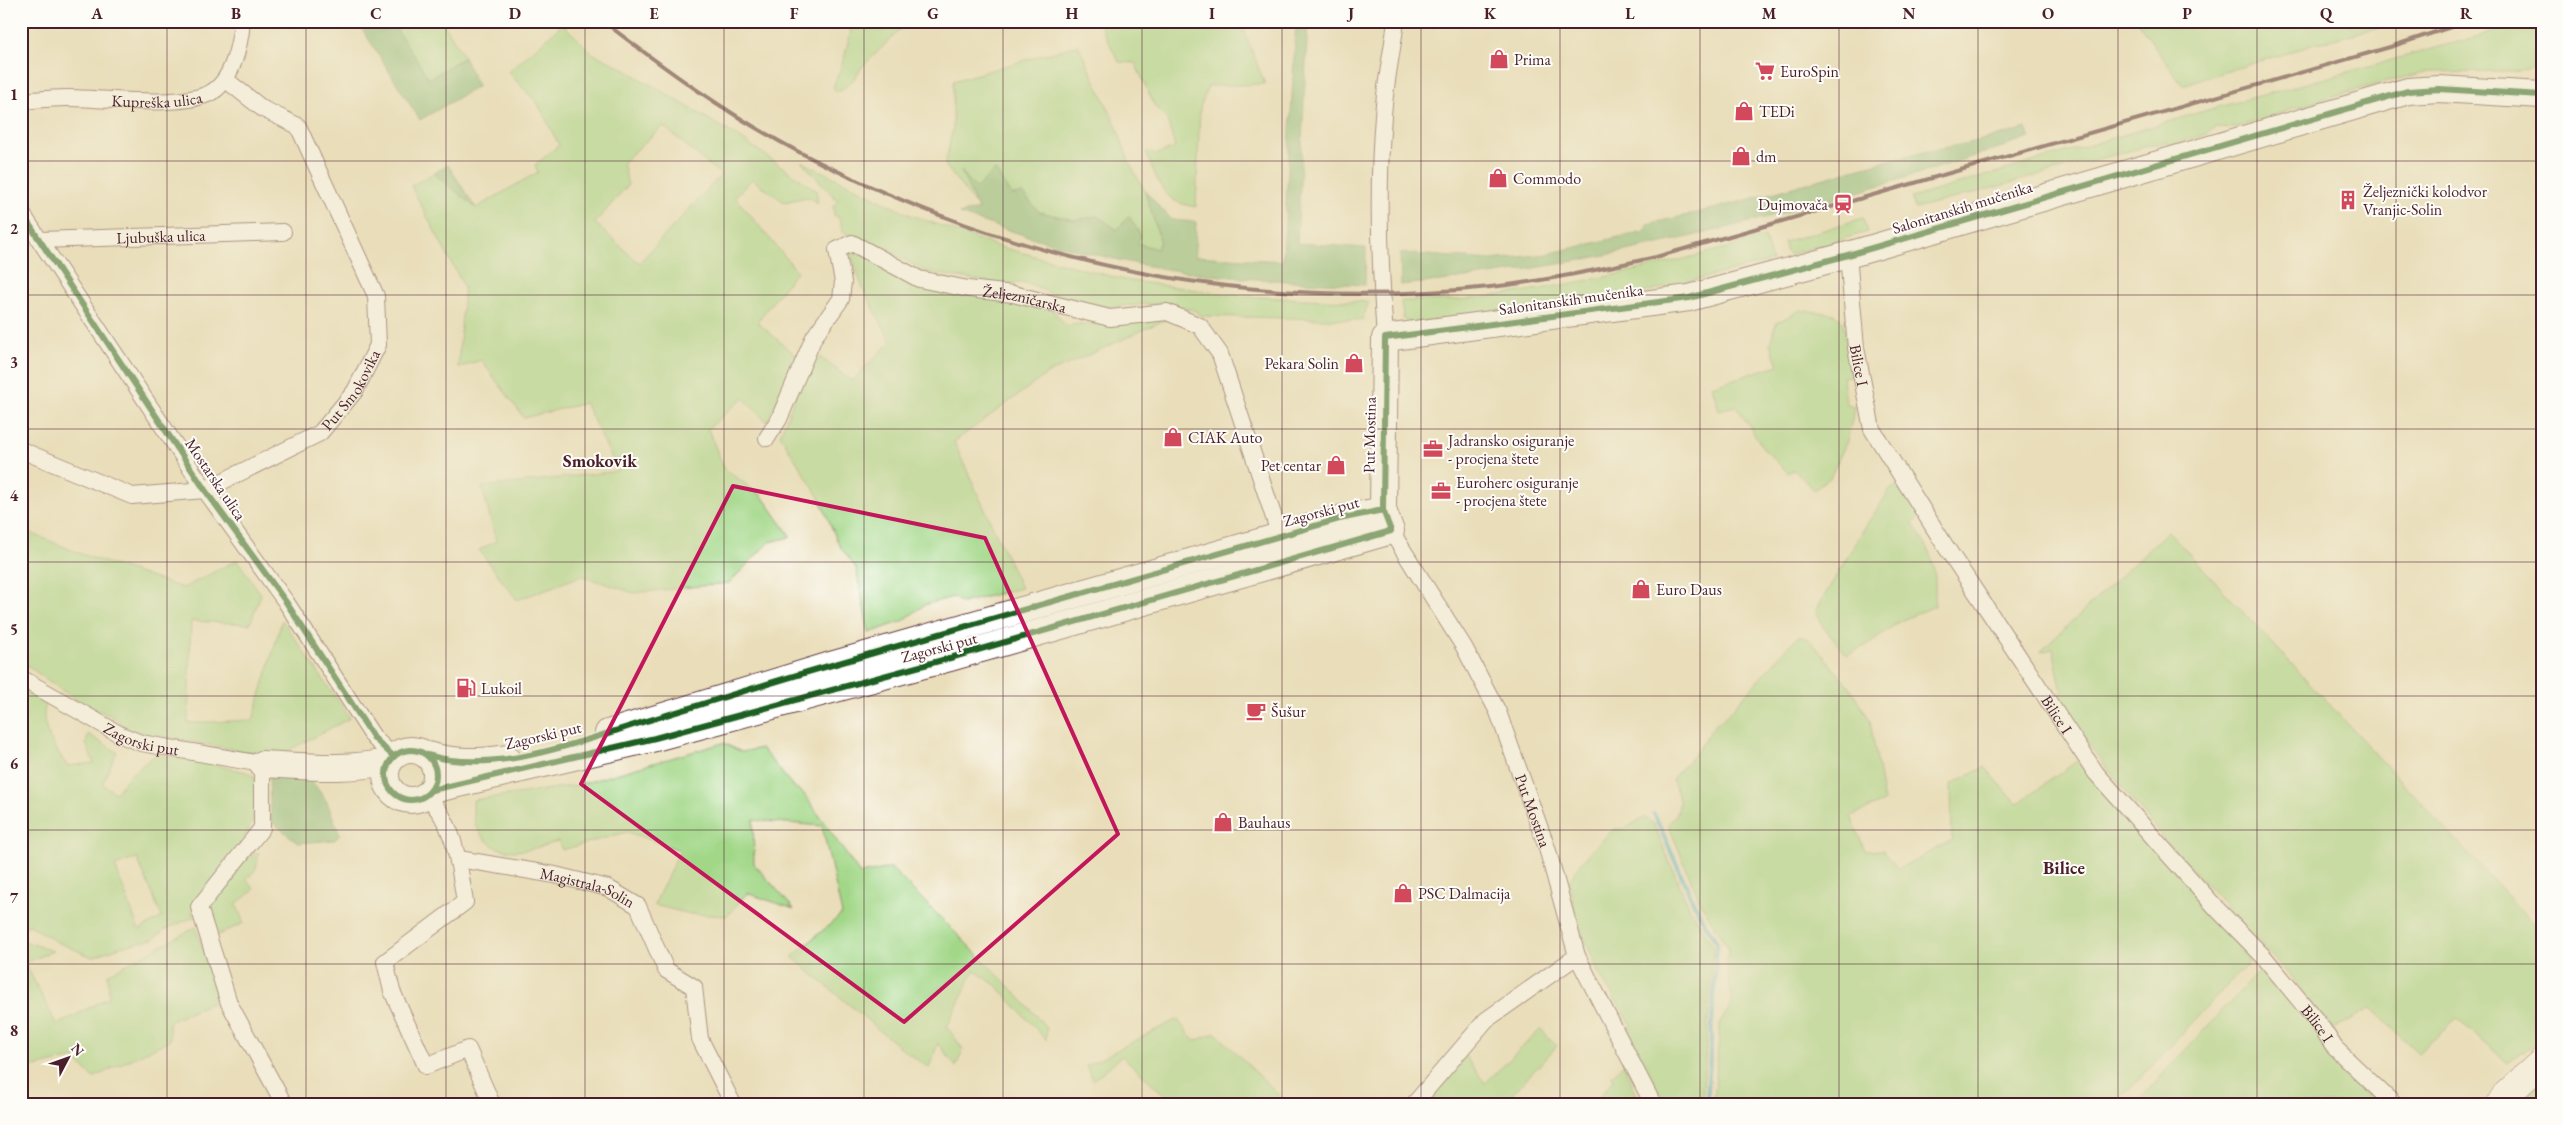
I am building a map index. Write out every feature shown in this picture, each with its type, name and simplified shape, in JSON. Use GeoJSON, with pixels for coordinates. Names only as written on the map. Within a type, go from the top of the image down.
{"type":"FeatureCollection","features":[{"type":"Feature","properties":{"kind":"highway"},"geometry":{"type":"LineString","coordinates":[[2501,1104],[2508,1094],[2542,1062]]}},
{"type":"Feature","properties":{"kind":"main road","name":"Salonitanskih mučenika"},"geometry":{"type":"LineString","coordinates":[[1384,338],[1689,298],[1848,255],[2408,91],[2439,89],[2542,95]]}},
{"type":"Feature","properties":{"kind":"main road","name":"Put Mostina"},"geometry":{"type":"LineString","coordinates":[[1384,338],[1387,520]]}},
{"type":"Feature","properties":{"kind":"main road","name":"Zagorski put"},"geometry":{"type":"LineString","coordinates":[[262,764],[335,768],[370,765],[392,759],[407,750],[422,751],[446,761],[472,762],[551,750],[831,665],[1360,513],[1387,520]]}},
{"type":"Feature","properties":{"kind":"main road","name":"Zagorski put"},"geometry":{"type":"LineString","coordinates":[[335,768],[419,794],[655,738],[950,658],[1387,520]]}},
{"type":"Feature","properties":{"kind":"main road"},"geometry":{"type":"LineString","coordinates":[[392,759],[386,777],[394,793],[419,794],[437,776],[436,768],[428,755]]}},
{"type":"Feature","properties":{"kind":"street"},"geometry":{"type":"LineString","coordinates":[[226,80],[242,21]]}},
{"type":"Feature","properties":{"kind":"street","name":"Put Mostina"},"geometry":{"type":"LineString","coordinates":[[1384,338],[1381,269],[1381,143],[1383,114],[1396,21]]}},
{"type":"Feature","properties":{"kind":"street","name":"Kupreška ulica"},"geometry":{"type":"LineString","coordinates":[[21,101],[66,98],[170,101],[208,94],[226,80]]}},
{"type":"Feature","properties":{"kind":"street","name":"Put Smokovika"},"geometry":{"type":"LineString","coordinates":[[21,450],[132,496],[205,490],[320,433],[355,391],[378,345],[376,296],[298,126],[263,109],[226,80]]}},
{"type":"Feature","properties":{"kind":"street","name":"Mostarska ulica"},"geometry":{"type":"LineString","coordinates":[[21,212],[205,490],[286,602],[374,738],[392,759]]}},
{"type":"Feature","properties":{"kind":"street","name":"Ljubuška ulica"},"geometry":{"type":"LineString","coordinates":[[40,240],[283,232]]}},
{"type":"Feature","properties":{"kind":"street","name":"Željezničarska"},"geometry":{"type":"LineString","coordinates":[[767,438],[779,419],[814,337],[840,299],[843,282],[837,250],[852,243],[920,279],[968,289],[1013,294],[1110,318],[1167,312],[1200,326],[1220,354],[1280,536]]}},
{"type":"Feature","properties":{"kind":"street","name":"Bilice I"},"geometry":{"type":"LineString","coordinates":[[1848,255],[1856,348],[1872,429],[1946,547],[2096,773],[2218,910],[2264,957],[2320,1025],[2335,1048],[2394,1104]]}},
{"type":"Feature","properties":{"kind":"street","name":"Put Mostina"},"geometry":{"type":"LineString","coordinates":[[1387,520],[1464,647],[1498,712],[1546,848],[1578,956],[1653,1104]]}},
{"type":"Feature","properties":{"kind":"street","name":"Zagorski put"},"geometry":{"type":"LineString","coordinates":[[21,678],[121,735],[142,744],[262,764]]}},
{"type":"Feature","properties":{"kind":"street"},"geometry":{"type":"LineString","coordinates":[[262,764],[262,828],[199,906],[228,1003],[284,1104]]}},
{"type":"Feature","properties":{"kind":"street"},"geometry":{"type":"LineString","coordinates":[[419,794],[443,816],[459,860],[465,902],[385,962],[392,991],[426,1066],[468,1049],[492,1104]]}},
{"type":"Feature","properties":{"kind":"street","name":"Magistrala-Solin"},"geometry":{"type":"LineString","coordinates":[[459,860],[555,875],[608,888],[638,906],[666,970],[694,987],[700,1039],[733,1104]]}},
{"type":"Feature","properties":{"kind":"street"},"geometry":{"type":"LineString","coordinates":[[1414,1104],[1486,1020],[1578,956]]}},
{"type":"Feature","properties":{"kind":"highlighted area"},"geometry":{"type":"Polygon","coordinates":[[[733,486],[985,538],[1118,834],[904,1022],[581,784],[733,486]]]}},
{"type":"Feature","properties":{"kind":"green space"},"geometry":{"type":"Polygon","coordinates":[[[357,21],[391,21],[429,79],[464,57],[478,86],[420,120],[357,21]]]}},
{"type":"Feature","properties":{"kind":"green space"},"geometry":{"type":"Polygon","coordinates":[[[391,21],[442,21],[464,57],[429,79],[391,21]]]}},
{"type":"Feature","properties":{"kind":"green space"},"geometry":{"type":"Polygon","coordinates":[[[853,21],[909,21],[862,67],[854,79],[841,91],[836,91],[833,87],[844,59],[853,21]]]}},
{"type":"Feature","properties":{"kind":"green space"},"geometry":{"type":"Polygon","coordinates":[[[1098,21],[1240,21],[1265,84],[1208,86],[1200,108],[1196,207],[1175,201],[1162,189],[1146,152],[1157,154],[1175,148],[1167,119],[1155,107],[1135,63],[1119,62],[1098,21]]]}},
{"type":"Feature","properties":{"kind":"green space"},"geometry":{"type":"Polygon","coordinates":[[[1296,21],[1308,21],[1297,243],[1366,248],[1365,285],[1252,279],[1166,269],[1070,248],[959,214],[978,209],[961,171],[976,188],[995,170],[1011,195],[1023,194],[1039,212],[1075,220],[1097,216],[1117,230],[1129,216],[1141,236],[1137,243],[1157,249],[1160,240],[1145,191],[1172,220],[1196,222],[1195,256],[1283,261],[1296,21]]]}},
{"type":"Feature","properties":{"kind":"green space"},"geometry":{"type":"Polygon","coordinates":[[[2137,21],[2402,21],[2326,41],[2182,85],[2137,21]]]}},
{"type":"Feature","properties":{"kind":"green space"},"geometry":{"type":"Polygon","coordinates":[[[2535,21],[2542,21],[2542,65],[2539,67],[2514,71],[2425,72],[2336,95],[2235,128],[2215,127],[2207,134],[2171,145],[2165,142],[1915,208],[1911,198],[2204,111],[2535,21]]]}},
{"type":"Feature","properties":{"kind":"green space"},"geometry":{"type":"Polygon","coordinates":[[[563,24],[592,53],[621,67],[742,139],[816,190],[818,203],[808,197],[784,202],[752,179],[735,197],[797,271],[757,322],[798,357],[767,422],[743,398],[708,429],[724,468],[762,496],[791,537],[769,542],[729,583],[634,593],[581,576],[517,600],[479,550],[496,541],[482,487],[618,471],[585,403],[524,418],[481,360],[458,368],[464,287],[411,186],[434,173],[476,208],[538,172],[535,165],[559,145],[538,104],[508,72],[563,24]],[[663,126],[623,162],[628,185],[595,223],[639,263],[721,175],[663,126]]]}},
{"type":"Feature","properties":{"kind":"green space"},"geometry":{"type":"Polygon","coordinates":[[[1078,45],[1116,125],[1129,162],[1145,191],[1160,240],[1157,249],[1137,243],[1097,216],[1075,220],[1039,212],[1023,194],[1011,196],[976,188],[962,173],[979,209],[945,165],[953,128],[953,81],[1078,45]]]}},
{"type":"Feature","properties":{"kind":"green space"},"geometry":{"type":"Polygon","coordinates":[[[2026,128],[2030,138],[1876,187],[1720,230],[1562,263],[1482,276],[1401,285],[1400,253],[1491,260],[1547,254],[1644,231],[1647,224],[1740,202],[1893,159],[2026,128]]]}},
{"type":"Feature","properties":{"kind":"green space"},"geometry":{"type":"Polygon","coordinates":[[[801,161],[908,214],[997,246],[1125,280],[1240,296],[1369,302],[1362,320],[1202,316],[1193,310],[1165,303],[1106,307],[1051,294],[1029,283],[995,283],[926,272],[882,247],[843,232],[839,218],[834,215],[833,206],[838,201],[801,161]]]}},
{"type":"Feature","properties":{"kind":"green space"},"geometry":{"type":"Polygon","coordinates":[[[448,165],[476,208],[434,173],[448,165]]]}},
{"type":"Feature","properties":{"kind":"green space"},"geometry":{"type":"Polygon","coordinates":[[[1863,218],[1867,232],[1788,255],[1784,242],[1863,218]]]}},
{"type":"Feature","properties":{"kind":"green space"},"geometry":{"type":"Polygon","coordinates":[[[1765,237],[1772,261],[1630,296],[1414,323],[1403,318],[1401,301],[1469,299],[1544,288],[1656,266],[1765,237]]]}},
{"type":"Feature","properties":{"kind":"green space"},"geometry":{"type":"Polygon","coordinates":[[[850,252],[1053,310],[1065,325],[1167,319],[1047,374],[954,442],[1021,588],[962,603],[953,597],[924,605],[903,621],[869,633],[856,568],[839,545],[820,499],[780,435],[808,364],[813,368],[820,357],[852,381],[891,341],[863,289],[850,252]]]}},
{"type":"Feature","properties":{"kind":"green space"},"geometry":{"type":"Polygon","coordinates":[[[1800,310],[1835,314],[1843,322],[1851,376],[1843,377],[1846,403],[1855,407],[1847,441],[1830,478],[1814,490],[1794,470],[1788,473],[1764,449],[1736,406],[1719,410],[1712,386],[1778,365],[1770,343],[1776,323],[1800,310]]]}},
{"type":"Feature","properties":{"kind":"green space"},"geometry":{"type":"Polygon","coordinates":[[[1896,486],[1902,487],[1920,514],[1913,524],[1926,546],[1933,563],[1935,606],[1900,621],[1867,645],[1847,655],[1823,627],[1816,610],[1865,527],[1890,490],[1896,486]]]}},
{"type":"Feature","properties":{"kind":"green space"},"geometry":{"type":"Polygon","coordinates":[[[21,529],[84,555],[183,588],[237,560],[261,594],[250,624],[191,621],[188,723],[253,720],[282,620],[350,718],[276,757],[131,731],[110,715],[84,706],[28,666],[21,668],[21,529]]]}},
{"type":"Feature","properties":{"kind":"green space"},"geometry":{"type":"Polygon","coordinates":[[[2168,531],[2542,933],[2542,1037],[2508,1063],[2457,1019],[2418,1053],[2371,1008],[2333,1029],[2298,985],[2157,831],[2096,754],[2066,711],[2053,649],[2040,652],[2168,531]]]}},
{"type":"Feature","properties":{"kind":"green space"},"geometry":{"type":"Polygon","coordinates":[[[1798,636],[1809,639],[1849,686],[1870,720],[1884,802],[1851,816],[1865,851],[1883,850],[1898,869],[1952,840],[1951,784],[1985,767],[2017,804],[2077,761],[2244,945],[2249,954],[2249,962],[2133,1086],[2107,1104],[2033,1104],[2019,1098],[2002,1104],[1714,1104],[1720,1023],[1732,1003],[1727,964],[1728,947],[1701,904],[1668,824],[1677,814],[1679,803],[1672,779],[1699,749],[1712,728],[1728,714],[1798,636]]]}},
{"type":"Feature","properties":{"kind":"green space"},"geometry":{"type":"Polygon","coordinates":[[[21,684],[48,699],[44,717],[45,726],[52,742],[67,766],[94,763],[86,744],[88,734],[117,752],[102,784],[116,793],[130,775],[155,755],[190,759],[246,772],[254,776],[255,808],[249,828],[226,866],[192,912],[194,917],[166,929],[153,939],[120,947],[92,957],[57,942],[30,925],[21,928],[21,684]],[[137,858],[115,866],[139,930],[162,917],[137,858]]]}},
{"type":"Feature","properties":{"kind":"green space"},"geometry":{"type":"Polygon","coordinates":[[[723,743],[742,752],[761,748],[793,786],[804,794],[860,874],[891,868],[1015,992],[1047,1028],[1046,1040],[998,987],[974,970],[947,1027],[963,1049],[956,1067],[938,1043],[929,1068],[903,1050],[792,957],[842,914],[822,826],[753,820],[754,864],[794,909],[747,893],[727,916],[690,914],[654,905],[680,850],[627,832],[562,850],[558,841],[527,850],[506,850],[488,842],[476,826],[473,814],[473,800],[578,785],[723,743]]]}},
{"type":"Feature","properties":{"kind":"green space"},"geometry":{"type":"Polygon","coordinates":[[[293,773],[308,775],[327,802],[340,835],[335,840],[298,843],[271,821],[269,778],[293,773]]]}},
{"type":"Feature","properties":{"kind":"green space"},"geometry":{"type":"Polygon","coordinates":[[[1644,817],[1653,823],[1689,907],[1713,946],[1702,1104],[1665,1104],[1628,1029],[1631,1024],[1599,974],[1577,920],[1569,882],[1577,868],[1614,829],[1625,829],[1644,817]]]}},
{"type":"Feature","properties":{"kind":"green space"},"geometry":{"type":"Polygon","coordinates":[[[259,852],[256,869],[247,879],[254,890],[236,904],[244,923],[211,938],[206,903],[242,861],[259,852]]]}},
{"type":"Feature","properties":{"kind":"green space"},"geometry":{"type":"Polygon","coordinates":[[[196,927],[218,1000],[169,1022],[170,1040],[93,1078],[74,1058],[27,1069],[21,1061],[21,940],[53,951],[25,963],[57,1025],[109,997],[108,974],[196,927]]]}},
{"type":"Feature","properties":{"kind":"green space"},"geometry":{"type":"Polygon","coordinates":[[[2265,972],[2278,984],[2314,1028],[2329,1053],[2383,1104],[2135,1104],[2257,973],[2265,972]]]}},
{"type":"Feature","properties":{"kind":"green space"},"geometry":{"type":"Polygon","coordinates":[[[1177,1019],[1194,1041],[1216,1033],[1288,1104],[1174,1104],[1122,1056],[1093,1080],[1086,1066],[1177,1019]]]}},
{"type":"Feature","properties":{"kind":"green space"},"geometry":{"type":"Polygon","coordinates":[[[1541,1029],[1557,1046],[1503,1104],[1424,1104],[1446,1082],[1465,1056],[1485,1083],[1541,1029]]]}},
{"type":"Feature","properties":{"kind":"green space"},"geometry":{"type":"Polygon","coordinates":[[[1623,1064],[1641,1104],[1593,1104],[1614,1080],[1612,1075],[1623,1064]]]}},
{"type":"Feature","properties":{"kind":"green space"},"geometry":{"type":"Polygon","coordinates":[[[2542,1082],[2542,1104],[2517,1104],[2542,1082]]]}},
{"type":"Feature","properties":{"kind":"waterway"},"geometry":{"type":"LineString","coordinates":[[1654,814],[1697,910],[1717,943],[1707,1104]]}},
{"type":"Feature","properties":{"kind":"railway"},"geometry":{"type":"LineString","coordinates":[[603,21],[698,91],[773,138],[881,191],[965,224],[1049,251],[1135,272],[1222,286],[1310,293],[1399,293],[1490,287],[1573,274],[1656,257],[2390,47],[2469,21]]}},
{"type":"Feature","properties":{"kind":"cycle path"},"geometry":{"type":"LineString","coordinates":[[432,790],[655,738],[950,658],[1391,531],[1383,510],[1385,338],[1689,298],[1848,255],[2408,91],[2439,89],[2542,95]]}},
{"type":"Feature","properties":{"kind":"cycle path"},"geometry":{"type":"LineString","coordinates":[[21,212],[205,490],[286,602],[374,738],[393,756]]}},
{"type":"Feature","properties":{"kind":"cycle path"},"geometry":{"type":"LineString","coordinates":[[428,755],[455,760],[482,761],[540,753],[809,672],[1339,519],[1383,510]]}},
{"type":"Feature","properties":{"kind":"cycle path"},"geometry":{"type":"LineString","coordinates":[[406,750],[416,750],[429,757],[436,770],[436,775],[436,780],[429,793],[416,800],[406,800],[397,796],[390,789],[386,780],[386,770],[390,761],[397,754],[406,750]]}},
{"type":"Feature","properties":{"kind":"place","name":"Prima"},"geometry":{"type":"Point","coordinates":[1499,59]}},
{"type":"Feature","properties":{"kind":"place","name":"EuroSpin"},"geometry":{"type":"Point","coordinates":[1765,71]}},
{"type":"Feature","properties":{"kind":"place","name":"TEDi"},"geometry":{"type":"Point","coordinates":[1744,111]}},
{"type":"Feature","properties":{"kind":"place","name":"dm"},"geometry":{"type":"Point","coordinates":[1741,156]}},
{"type":"Feature","properties":{"kind":"place","name":"Commodo"},"geometry":{"type":"Point","coordinates":[1498,178]}},
{"type":"Feature","properties":{"kind":"place","name":"Željeznički kolodvor Vranjic-Solin"},"geometry":{"type":"Point","coordinates":[2348,200]}},
{"type":"Feature","properties":{"kind":"place","name":"Dujmovača"},"geometry":{"type":"Point","coordinates":[1843,204]}},
{"type":"Feature","properties":{"kind":"place","name":"Pekara Solin"},"geometry":{"type":"Point","coordinates":[1354,363]}},
{"type":"Feature","properties":{"kind":"place","name":"CIAK Auto"},"geometry":{"type":"Point","coordinates":[1173,437]}},
{"type":"Feature","properties":{"kind":"place","name":"Jadransko osiguranje - procjena štete"},"geometry":{"type":"Point","coordinates":[1433,449]}},
{"type":"Feature","properties":{"kind":"place","name":"Pet centar"},"geometry":{"type":"Point","coordinates":[1336,465]}},
{"type":"Feature","properties":{"kind":"place","name":"Euroherc osiguranje - procjena štete"},"geometry":{"type":"Point","coordinates":[1441,491]}},
{"type":"Feature","properties":{"kind":"place","name":"Euro Daus"},"geometry":{"type":"Point","coordinates":[1641,589]}},
{"type":"Feature","properties":{"kind":"place","name":"Lukoil"},"geometry":{"type":"Point","coordinates":[466,688]}},
{"type":"Feature","properties":{"kind":"place","name":"Šušur"},"geometry":{"type":"Point","coordinates":[1256,711]}},
{"type":"Feature","properties":{"kind":"place","name":"Bauhaus"},"geometry":{"type":"Point","coordinates":[1223,822]}},
{"type":"Feature","properties":{"kind":"place","name":"PSC Dalmacija"},"geometry":{"type":"Point","coordinates":[1403,893]}},
{"type":"Feature","properties":{"kind":"district","name":"Smokovik"},"geometry":{"type":"Point","coordinates":[600,461]}},
{"type":"Feature","properties":{"kind":"district","name":"Bilice"},"geometry":{"type":"Point","coordinates":[2064,868]}}]}
